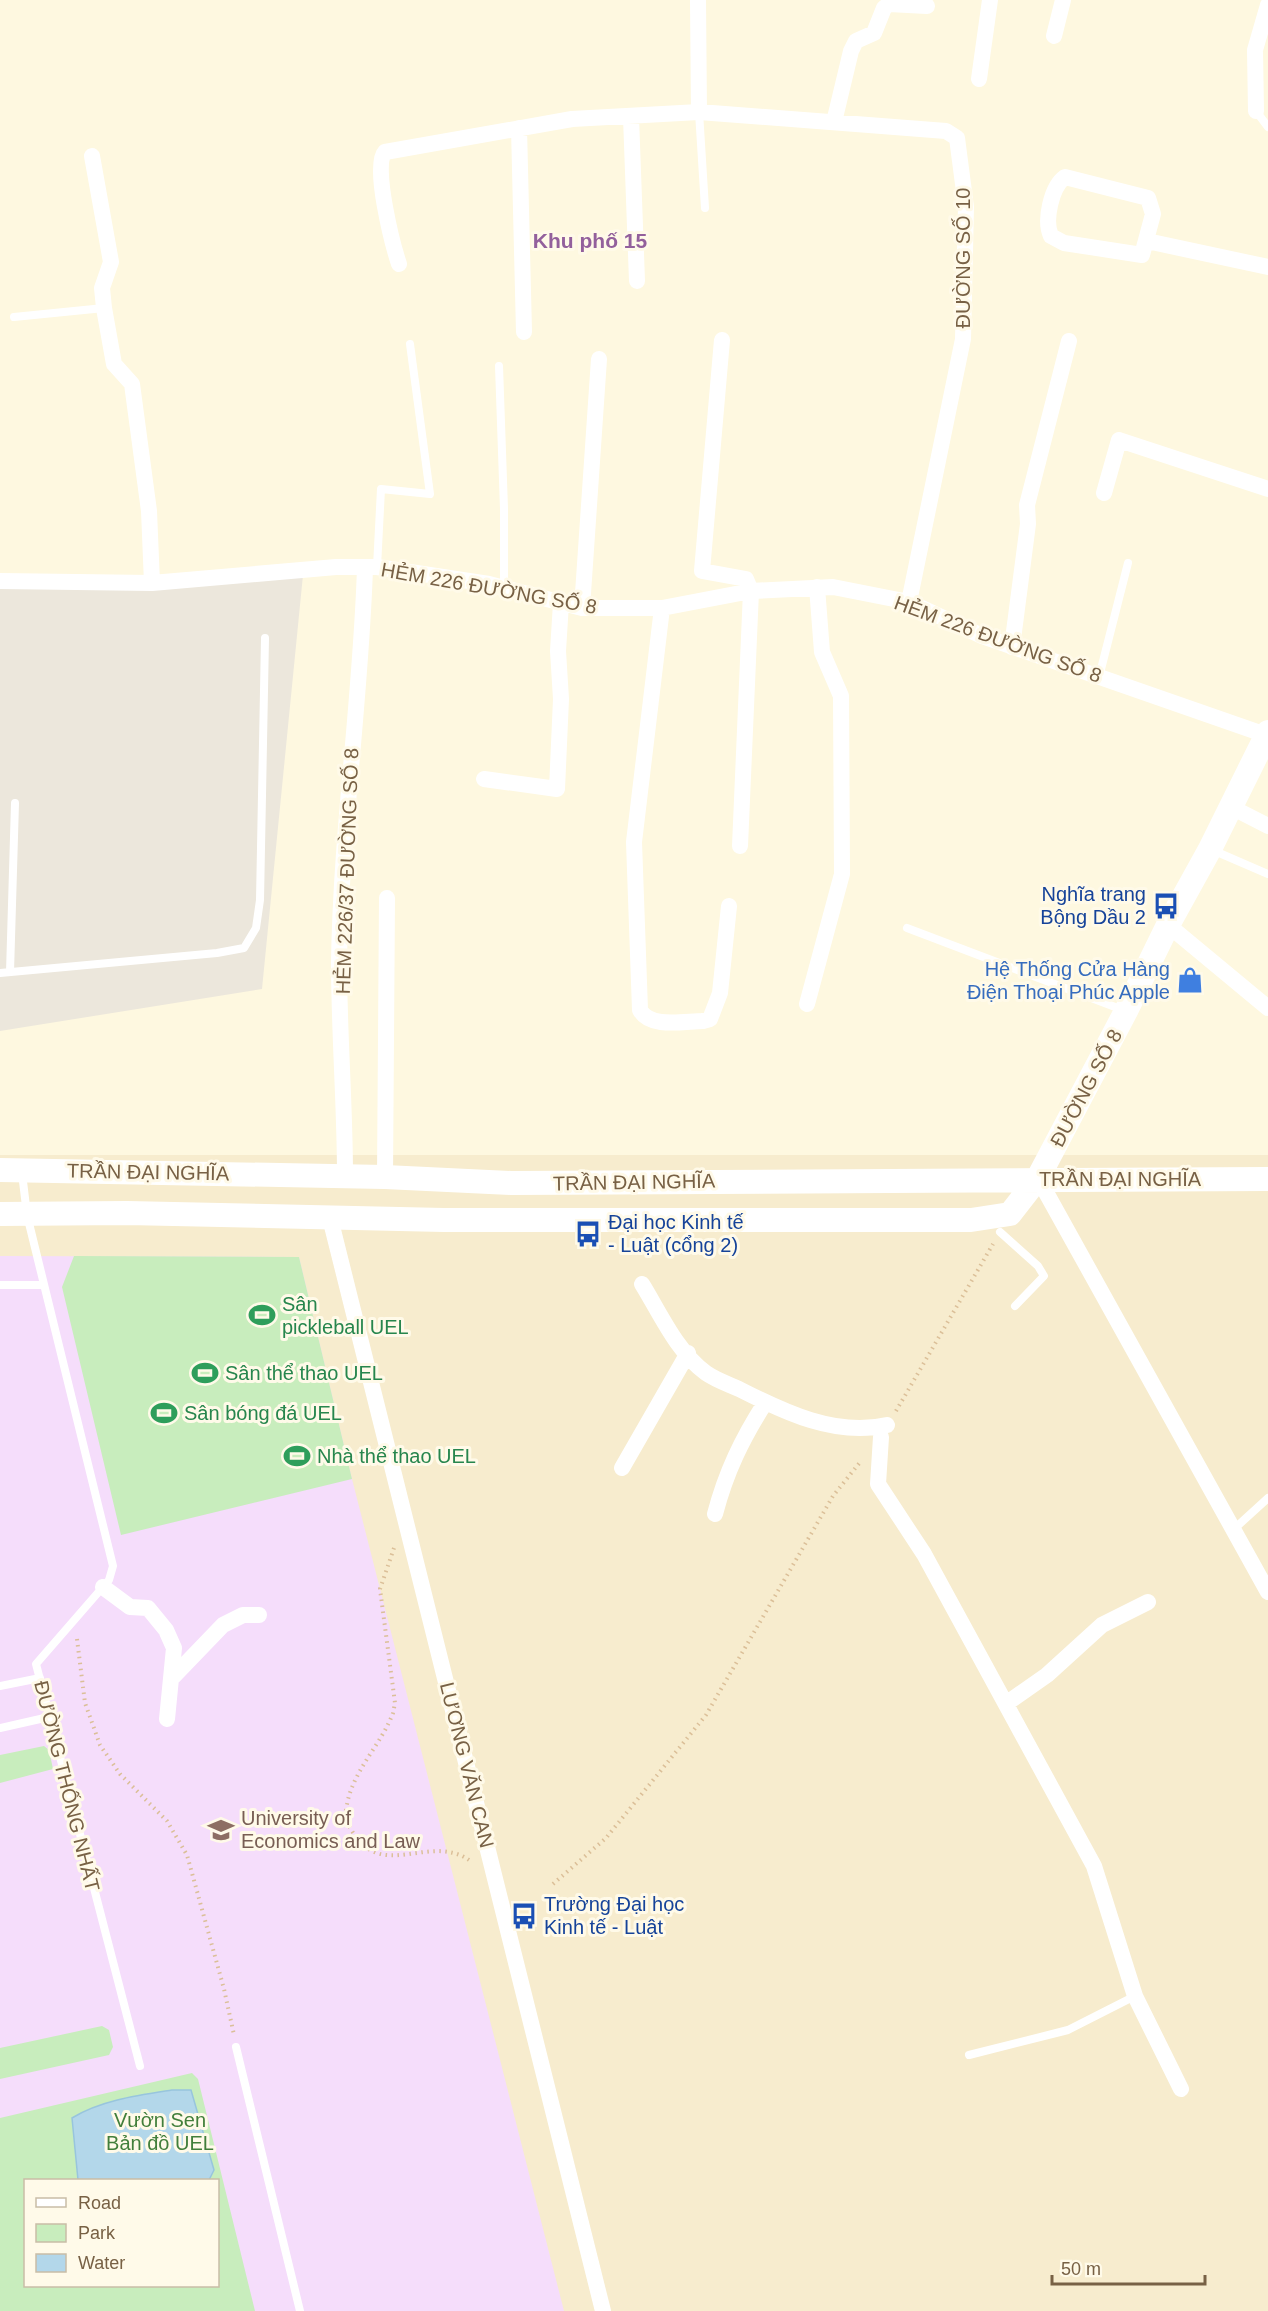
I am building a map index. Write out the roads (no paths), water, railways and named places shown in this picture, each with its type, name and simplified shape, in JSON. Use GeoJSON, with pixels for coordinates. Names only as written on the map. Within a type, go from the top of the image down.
{"type":"FeatureCollection","features":[{"type":"Feature","properties":{"kind":"street"},"geometry":{"type":"LineString","coordinates":[[698,0],[699,112]]}},
{"type":"Feature","properties":{"kind":"street"},"geometry":{"type":"LineString","coordinates":[[979,79],[990,0]]}},
{"type":"Feature","properties":{"kind":"street"},"geometry":{"type":"LineString","coordinates":[[1054,36],[1063,0]]}},
{"type":"Feature","properties":{"kind":"street"},"geometry":{"type":"LineString","coordinates":[[834,122],[851,51],[856,41],[874,33],[884,8],[889,4],[927,6]]}},
{"type":"Feature","properties":{"kind":"street"},"geometry":{"type":"LineString","coordinates":[[1256,111],[1255,50],[1268,5]]}},
{"type":"Feature","properties":{"kind":"street","name":"ĐƯỜNG SỐ 10"},"geometry":{"type":"LineString","coordinates":[[399,264],[387,223],[382,154],[572,119],[699,112],[946,131],[957,138],[966,207],[963,339],[909,602]]}},
{"type":"Feature","properties":{"kind":"street"},"geometry":{"type":"LineString","coordinates":[[632,117],[637,281]]}},
{"type":"Feature","properties":{"kind":"street"},"geometry":{"type":"LineString","coordinates":[[519,128],[524,332]]}},
{"type":"Feature","properties":{"kind":"street"},"geometry":{"type":"LineString","coordinates":[[92,156],[111,262],[102,288],[104,308],[114,364],[132,384],[149,511],[152,583]]}},
{"type":"Feature","properties":{"kind":"street"},"geometry":{"type":"LineString","coordinates":[[1065,177],[1071,177],[1148,198],[1153,214],[1147,241],[1143,253],[1138,256],[1055,239],[1047,224],[1058,183],[1065,177]]}},
{"type":"Feature","properties":{"kind":"street"},"geometry":{"type":"LineString","coordinates":[[1147,241],[1268,267]]}},
{"type":"Feature","properties":{"kind":"street"},"geometry":{"type":"LineString","coordinates":[[723,340],[702,571],[746,579],[752,591],[740,846]]}},
{"type":"Feature","properties":{"kind":"street"},"geometry":{"type":"LineString","coordinates":[[1012,647],[1028,524],[1027,505],[1069,340]]}},
{"type":"Feature","properties":{"kind":"street"},"geometry":{"type":"LineString","coordinates":[[582,608],[599,359]]}},
{"type":"Feature","properties":{"kind":"street"},"geometry":{"type":"LineString","coordinates":[[1104,493],[1119,440],[1268,489]]}},
{"type":"Feature","properties":{"kind":"street","name":"HẺM 226 ĐƯỜNG SỐ 8"},"geometry":{"type":"LineString","coordinates":[[0,581],[152,583],[336,567],[371,567],[504,588],[582,608],[662,608],[726,598],[752,591],[833,587],[909,602],[982,636],[1012,647],[1267,733]]}},
{"type":"Feature","properties":{"kind":"street","name":"HẺM 226/37 ĐƯỜNG SỐ 8"},"geometry":{"type":"LineString","coordinates":[[345,1176],[339,963],[346,807],[371,567]]}},
{"type":"Feature","properties":{"kind":"street"},"geometry":{"type":"LineString","coordinates":[[807,1004],[842,874],[841,696],[822,652],[817,587]]}},
{"type":"Feature","properties":{"kind":"street"},"geometry":{"type":"LineString","coordinates":[[484,779],[557,789],[561,699],[558,651],[561,603]]}},
{"type":"Feature","properties":{"kind":"street"},"geometry":{"type":"LineString","coordinates":[[662,608],[634,842],[640,1010],[644,1017],[654,1022],[710,1019],[720,993],[729,906]]}},
{"type":"Feature","properties":{"kind":"street","name":"ĐƯỜNG SỐ 8"},"geometry":{"type":"LineString","coordinates":[[1005,1223],[1038,1178],[1126,1011],[1168,925],[1210,849],[1267,733]]}},
{"type":"Feature","properties":{"kind":"street"},"geometry":{"type":"LineString","coordinates":[[1230,807],[1268,826]]}},
{"type":"Feature","properties":{"kind":"street"},"geometry":{"type":"LineString","coordinates":[[385,1177],[387,898]]}},
{"type":"Feature","properties":{"kind":"street"},"geometry":{"type":"LineString","coordinates":[[1168,925],[1268,1008]]}},
{"type":"Feature","properties":{"kind":"street","name":"TRẦN ĐẠI NGHĨA"},"geometry":{"type":"LineString","coordinates":[[11,1170],[385,1177],[481,1182],[1038,1178],[1268,1179]]}},
{"type":"Feature","properties":{"kind":"street"},"geometry":{"type":"LineString","coordinates":[[1038,1178],[1268,1592]]}},
{"type":"Feature","properties":{"kind":"street"},"geometry":{"type":"LineString","coordinates":[[478,1220],[481,1182]]}},
{"type":"Feature","properties":{"kind":"street","name":"TRẦN ĐẠI NGHĨA"},"geometry":{"type":"LineString","coordinates":[[0,1214],[127,1213],[478,1220],[971,1220],[1005,1223]]}},
{"type":"Feature","properties":{"kind":"street","name":"LƯƠNG VĂN CAN"},"geometry":{"type":"LineString","coordinates":[[330,1218],[603,2311]]}},
{"type":"Feature","properties":{"kind":"street"},"geometry":{"type":"LineString","coordinates":[[642,1284],[679,1345],[706,1372],[786,1414],[847,1427],[884,1431],[878,1484],[924,1554],[1094,1866],[1135,1996],[1180,2089]]}},
{"type":"Feature","properties":{"kind":"street"},"geometry":{"type":"LineString","coordinates":[[622,1468],[688,1353]]}},
{"type":"Feature","properties":{"kind":"street"},"geometry":{"type":"LineString","coordinates":[[715,1514],[724,1478],[742,1440],[765,1403]]}},
{"type":"Feature","properties":{"kind":"street"},"geometry":{"type":"LineString","coordinates":[[103,1587],[130,1607],[148,1608],[166,1630],[174,1648],[167,1719]]}},
{"type":"Feature","properties":{"kind":"street"},"geometry":{"type":"LineString","coordinates":[[1007,1703],[1047,1675],[1102,1626],[1148,1602]]}},
{"type":"Feature","properties":{"kind":"street"},"geometry":{"type":"LineString","coordinates":[[172,1678],[223,1625],[243,1615],[259,1615]]}},
{"type":"Feature","properties":{"kind":"lane"},"geometry":{"type":"LineString","coordinates":[[1256,111],[1268,127]]}},
{"type":"Feature","properties":{"kind":"lane"},"geometry":{"type":"LineString","coordinates":[[699,112],[705,208]]}},
{"type":"Feature","properties":{"kind":"lane"},"geometry":{"type":"LineString","coordinates":[[14,317],[104,308]]}},
{"type":"Feature","properties":{"kind":"lane"},"geometry":{"type":"LineString","coordinates":[[371,567],[381,489],[430,494],[410,344]]}},
{"type":"Feature","properties":{"kind":"lane"},"geometry":{"type":"LineString","coordinates":[[499,366],[504,588]]}},
{"type":"Feature","properties":{"kind":"lane"},"geometry":{"type":"LineString","coordinates":[[1099,677],[1128,563]]}},
{"type":"Feature","properties":{"kind":"lane"},"geometry":{"type":"LineString","coordinates":[[15,803],[5,973],[217,953],[244,948],[256,928],[260,900],[265,638]]}},
{"type":"Feature","properties":{"kind":"lane"},"geometry":{"type":"LineString","coordinates":[[1210,849],[1268,874]]}},
{"type":"Feature","properties":{"kind":"lane"},"geometry":{"type":"LineString","coordinates":[[907,928],[1126,1011]]}},
{"type":"Feature","properties":{"kind":"lane","name":"ĐƯỜNG THỐNG NHẤT"},"geometry":{"type":"LineString","coordinates":[[11,1170],[27,1215],[113,1566],[111,1575],[103,1587],[36,1664],[140,2067]]}},
{"type":"Feature","properties":{"kind":"lane"},"geometry":{"type":"LineString","coordinates":[[1005,1223],[1044,1276],[1015,1306]]}},
{"type":"Feature","properties":{"kind":"lane"},"geometry":{"type":"LineString","coordinates":[[0,1285],[44,1285]]}},
{"type":"Feature","properties":{"kind":"lane"},"geometry":{"type":"LineString","coordinates":[[1234,1529],[1268,1498]]}},
{"type":"Feature","properties":{"kind":"lane"},"geometry":{"type":"LineString","coordinates":[[0,1686],[40,1677]]}},
{"type":"Feature","properties":{"kind":"lane"},"geometry":{"type":"LineString","coordinates":[[0,1728],[49,1717]]}},
{"type":"Feature","properties":{"kind":"lane"},"geometry":{"type":"LineString","coordinates":[[969,2055],[1068,2030],[1135,1996]]}},
{"type":"Feature","properties":{"kind":"lane"},"geometry":{"type":"LineString","coordinates":[[236,2047],[300,2311]]}},
{"type":"Feature","properties":{"kind":"water"},"geometry":{"type":"Polygon","coordinates":[[[172,2090],[191,2090],[214,2170],[210,2179],[78,2179],[72,2118],[95,2107],[134,2096],[172,2090]]]}},
{"type":"Feature","properties":{"kind":"place","name":"Nghĩa trang Bộng Dầu 2"},"geometry":{"type":"Point","coordinates":[1166,906]}},
{"type":"Feature","properties":{"kind":"place","name":"Hệ Thống Cửa Hàng Điện Thoại Phúc Apple"},"geometry":{"type":"Point","coordinates":[1190,980]}},
{"type":"Feature","properties":{"kind":"place","name":"Đại học Kinh tế - Luật (cổng 2)"},"geometry":{"type":"Point","coordinates":[588,1234]}},
{"type":"Feature","properties":{"kind":"place","name":"Sân pickleball UEL"},"geometry":{"type":"Point","coordinates":[262,1315]}},
{"type":"Feature","properties":{"kind":"place","name":"Sân thể thao UEL"},"geometry":{"type":"Point","coordinates":[205,1373]}},
{"type":"Feature","properties":{"kind":"place","name":"Sân bóng đá UEL"},"geometry":{"type":"Point","coordinates":[164,1413]}},
{"type":"Feature","properties":{"kind":"place","name":"Nhà thể thao UEL"},"geometry":{"type":"Point","coordinates":[297,1456]}},
{"type":"Feature","properties":{"kind":"place","name":"University of Economics and Law"},"geometry":{"type":"Point","coordinates":[221,1830]}},
{"type":"Feature","properties":{"kind":"place","name":"Trường Đại học Kinh tế - Luật"},"geometry":{"type":"Point","coordinates":[524,1916]}},
{"type":"Feature","properties":{"kind":"district","name":"Khu phố 15"},"geometry":{"type":"Point","coordinates":[590,240]}},
{"type":"Feature","properties":{"kind":"park label","name":"Vườn Sen Bản đồ UEL"},"geometry":{"type":"Point","coordinates":[160,2132]}}]}
